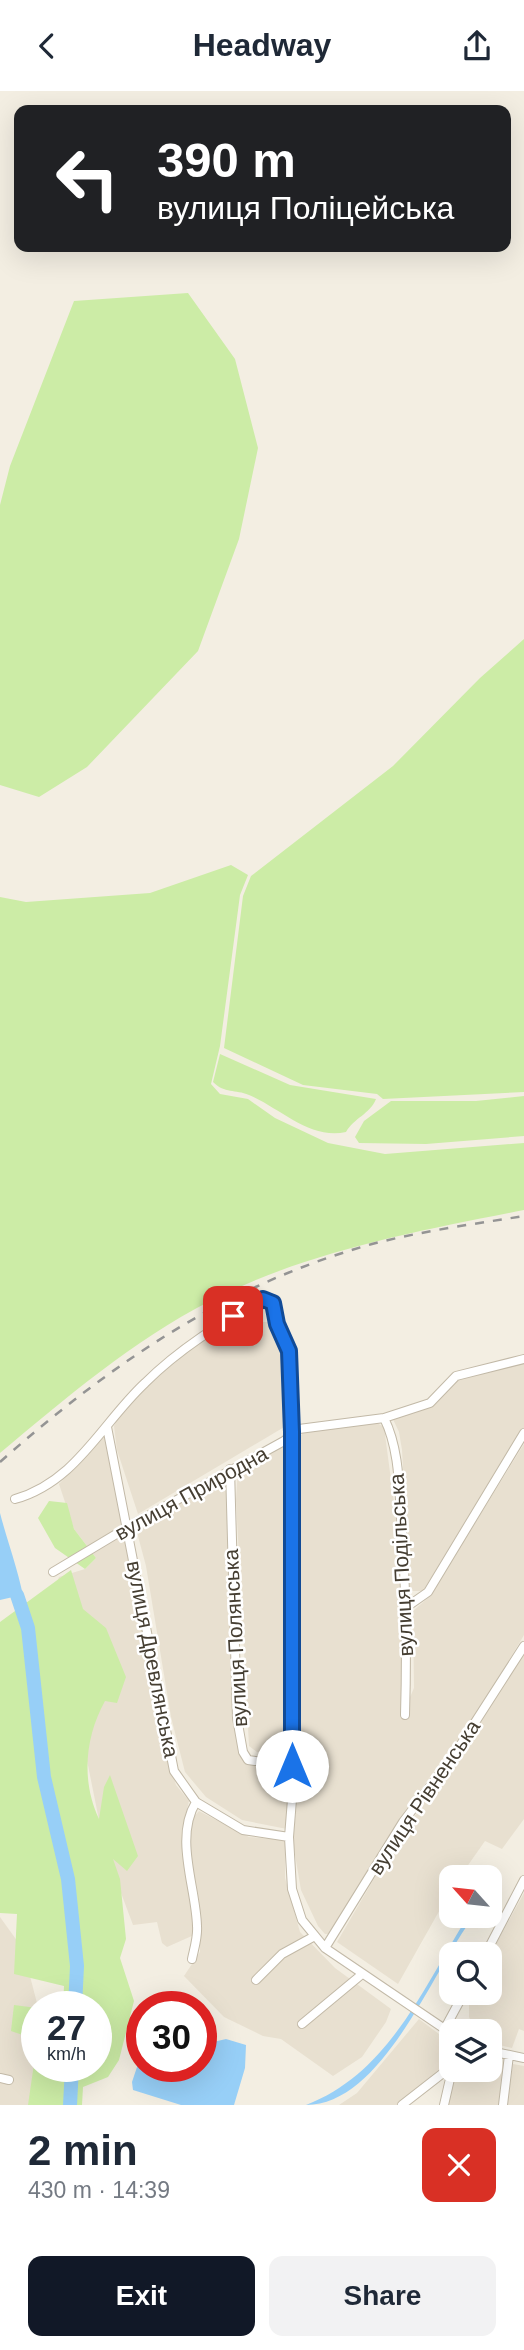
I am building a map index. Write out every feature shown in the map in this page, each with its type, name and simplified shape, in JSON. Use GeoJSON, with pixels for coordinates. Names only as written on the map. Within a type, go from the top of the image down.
{"type":"FeatureCollection","features":[{"type":"Feature","properties":{"kind":"street"},"geometry":{"type":"LineString","coordinates":[[15,1499],[37,1493],[56,1479],[107,1427],[121,1406],[155,1373],[233,1316],[263,1299],[273,1303],[277,1324],[289,1351],[292,1432],[292,1766],[289,1837],[292,1889],[302,1920],[313,1937],[361,1975],[439,2026]]}},
{"type":"Feature","properties":{"kind":"street","name":"вулиця Природна"},"geometry":{"type":"LineString","coordinates":[[53,1572],[230,1469],[284,1441],[292,1432],[335,1422],[384,1418],[430,1403],[456,1376],[524,1359]]}},
{"type":"Feature","properties":{"kind":"street","name":"вулиця Подільська"},"geometry":{"type":"LineString","coordinates":[[384,1418],[394,1446],[408,1606],[405,1715]]}},
{"type":"Feature","properties":{"kind":"street","name":"вулиця Древлянська"},"geometry":{"type":"LineString","coordinates":[[107,1427],[174,1771],[197,1802],[243,1830],[289,1837]]}},
{"type":"Feature","properties":{"kind":"street"},"geometry":{"type":"LineString","coordinates":[[408,1606],[428,1592],[524,1433]]}},
{"type":"Feature","properties":{"kind":"street","name":"вулиця Полянська"},"geometry":{"type":"LineString","coordinates":[[230,1469],[237,1718],[243,1752],[248,1759],[292,1766]]}},
{"type":"Feature","properties":{"kind":"street","name":"вулиця Рівненська"},"geometry":{"type":"LineString","coordinates":[[325,1948],[403,1822],[456,1752],[524,1646]]}},
{"type":"Feature","properties":{"kind":"street"},"geometry":{"type":"LineString","coordinates":[[192,1959],[197,1928],[186,1836],[187,1818],[197,1802]]}},
{"type":"Feature","properties":{"kind":"street"},"geometry":{"type":"LineString","coordinates":[[492,1942],[524,1880]]}},
{"type":"Feature","properties":{"kind":"street"},"geometry":{"type":"LineString","coordinates":[[256,1980],[282,1954],[313,1937]]}},
{"type":"Feature","properties":{"kind":"street"},"geometry":{"type":"LineString","coordinates":[[302,2024],[361,1975]]}},
{"type":"Feature","properties":{"kind":"street"},"geometry":{"type":"LineString","coordinates":[[502,2054],[524,2058]]}},
{"type":"Feature","properties":{"kind":"street"},"geometry":{"type":"LineString","coordinates":[[503,2105],[509,2055]]}},
{"type":"Feature","properties":{"kind":"street"},"geometry":{"type":"LineString","coordinates":[[402,2105],[439,2078]]}},
{"type":"Feature","properties":{"kind":"street"},"geometry":{"type":"LineString","coordinates":[[444,2105],[449,2082]]}},
{"type":"Feature","properties":{"kind":"shaded area"},"geometry":{"type":"Polygon","coordinates":[[[241,1322],[280,1322],[291,1346],[291,1423],[138,1514],[117,1450],[114,1426],[122,1410],[161,1371],[201,1339],[241,1322]]]}},
{"type":"Feature","properties":{"kind":"shaded area"},"geometry":{"type":"Polygon","coordinates":[[[524,1363],[524,1428],[423,1591],[410,1591],[402,1450],[399,1432],[391,1415],[432,1403],[455,1380],[465,1375],[524,1363]]]}},
{"type":"Feature","properties":{"kind":"shaded area"},"geometry":{"type":"Polygon","coordinates":[[[377,1423],[384,1427],[397,1525],[406,1620],[407,1704],[414,1688],[413,1611],[429,1597],[524,1444],[524,1635],[480,1709],[402,1815],[330,1934],[325,1934],[318,1926],[301,1890],[293,1843],[300,1770],[296,1443],[304,1431],[377,1423]]]}},
{"type":"Feature","properties":{"kind":"shaded area"},"geometry":{"type":"Polygon","coordinates":[[[104,1436],[114,1469],[166,1751],[176,1785],[189,1801],[182,1829],[194,1935],[167,1947],[162,1943],[157,1922],[133,1925],[105,1850],[53,1591],[59,1577],[85,1569],[96,1558],[74,1529],[59,1484],[104,1436]]]}},
{"type":"Feature","properties":{"kind":"shaded area"},"geometry":{"type":"Polygon","coordinates":[[[285,1439],[289,1443],[288,1759],[257,1752],[249,1746],[236,1500],[238,1468],[285,1439]]]}},
{"type":"Feature","properties":{"kind":"shaded area"},"geometry":{"type":"Polygon","coordinates":[[[228,1470],[235,1666],[244,1750],[251,1762],[289,1769],[287,1829],[242,1820],[206,1797],[185,1772],[171,1717],[146,1566],[135,1525],[228,1470]]]}},
{"type":"Feature","properties":{"kind":"shaded area"},"geometry":{"type":"Polygon","coordinates":[[[524,1651],[524,1819],[502,1849],[485,1841],[468,1865],[439,1865],[439,1911],[398,1984],[337,1942],[392,1848],[477,1728],[524,1651]]]}},
{"type":"Feature","properties":{"kind":"shaded area"},"geometry":{"type":"Polygon","coordinates":[[[199,1811],[249,1837],[285,1840],[285,1878],[300,1932],[335,1968],[391,2009],[386,2022],[362,2057],[333,2076],[281,2039],[263,2036],[224,2017],[217,2010],[217,1991],[199,1991],[184,1976],[200,1952],[199,1901],[190,1851],[191,1820],[199,1811]]]}},
{"type":"Feature","properties":{"kind":"shaded area"},"geometry":{"type":"Polygon","coordinates":[[[524,1893],[524,2031],[519,2029],[512,2048],[502,2046],[502,2019],[469,2017],[469,2005],[502,2005],[502,1942],[497,1942],[524,1893]]]}},
{"type":"Feature","properties":{"kind":"shaded area"},"geometry":{"type":"Polygon","coordinates":[[[0,1917],[23,1949],[34,1991],[21,1991],[21,2082],[35,2082],[31,2105],[0,2105],[0,1917]]]}},
{"type":"Feature","properties":{"kind":"shaded area"},"geometry":{"type":"Polygon","coordinates":[[[419,2019],[439,2034],[439,2069],[398,2105],[339,2105],[357,2093],[419,2019]]]}},
{"type":"Feature","properties":{"kind":"shaded area"},"geometry":{"type":"Polygon","coordinates":[[[513,2064],[524,2066],[524,2105],[507,2105],[513,2064]]]}},
{"type":"Feature","properties":{"kind":"shaded area"},"geometry":{"type":"Polygon","coordinates":[[[454,2082],[501,2082],[499,2105],[448,2105],[454,2082]]]}},
{"type":"Feature","properties":{"kind":"green space"},"geometry":{"type":"Polygon","coordinates":[[[188,293],[235,359],[258,448],[239,539],[198,651],[87,767],[39,797],[0,785],[0,505],[10,466],[74,301],[188,293]]]}},
{"type":"Feature","properties":{"kind":"green space"},"geometry":{"type":"Polygon","coordinates":[[[524,639],[524,1092],[383,1099],[377,1094],[303,1085],[224,1048],[243,896],[251,876],[393,766],[480,678],[524,639]]]}},
{"type":"Feature","properties":{"kind":"green space"},"geometry":{"type":"Polygon","coordinates":[[[231,865],[248,875],[240,895],[220,1046],[211,1084],[220,1094],[248,1099],[275,1118],[328,1143],[385,1154],[524,1143],[524,1210],[444,1226],[324,1256],[247,1284],[210,1301],[127,1352],[0,1453],[0,897],[26,902],[150,893],[231,865]]]}},
{"type":"Feature","properties":{"kind":"green space"},"geometry":{"type":"Polygon","coordinates":[[[220,1054],[290,1085],[376,1099],[370,1109],[346,1132],[320,1131],[249,1095],[217,1086],[213,1082],[220,1054]]]}},
{"type":"Feature","properties":{"kind":"green space"},"geometry":{"type":"Polygon","coordinates":[[[524,1096],[524,1136],[426,1144],[359,1143],[355,1137],[364,1121],[391,1101],[476,1101],[524,1096]]]}},
{"type":"Feature","properties":{"kind":"green space"},"geometry":{"type":"Polygon","coordinates":[[[49,1501],[67,1503],[74,1529],[96,1558],[85,1569],[55,1548],[38,1518],[49,1501]]]}},
{"type":"Feature","properties":{"kind":"green space"},"geometry":{"type":"Polygon","coordinates":[[[71,1570],[83,1609],[106,1628],[126,1677],[117,1703],[105,1701],[98,1715],[88,1759],[90,1790],[99,1819],[104,1787],[110,1775],[138,1856],[127,1871],[113,1859],[120,1879],[126,1939],[120,1958],[131,1991],[126,1991],[126,2032],[119,2060],[112,2071],[112,1991],[64,1991],[64,1986],[14,1974],[17,1914],[0,1913],[0,1622],[71,1570]]]}},
{"type":"Feature","properties":{"kind":"green space"},"geometry":{"type":"Polygon","coordinates":[[[14,2005],[21,2006],[21,2034],[11,2031],[14,2005]]]}},
{"type":"Feature","properties":{"kind":"green space"},"geometry":{"type":"Polygon","coordinates":[[[31,2082],[96,2082],[83,2087],[82,2105],[28,2105],[31,2082]]]}},
{"type":"Feature","properties":{"kind":"water"},"geometry":{"type":"Polygon","coordinates":[[[0,1513],[23,1596],[25,1608],[21,1612],[13,1597],[0,1600],[0,1513]]]}},
{"type":"Feature","properties":{"kind":"water"},"geometry":{"type":"Polygon","coordinates":[[[460,1929],[465,1929],[456,1942],[453,1942],[460,1929]]]}},
{"type":"Feature","properties":{"kind":"water"},"geometry":{"type":"Polygon","coordinates":[[[439,1965],[439,1972],[423,1999],[382,2059],[359,2083],[334,2099],[306,2105],[335,2091],[360,2072],[382,2050],[419,1999],[439,1965]]]}},
{"type":"Feature","properties":{"kind":"water"},"geometry":{"type":"Polygon","coordinates":[[[226,2039],[246,2045],[245,2068],[234,2105],[181,2105],[133,2090],[132,2082],[217,2082],[217,2041],[226,2039]]]}},
{"type":"Feature","properties":{"kind":"waterway"},"geometry":{"type":"LineString","coordinates":[[17,1595],[28,1628],[44,1777],[68,1879],[77,1966],[76,1991]]}},
{"type":"Feature","properties":{"kind":"waterway"},"geometry":{"type":"LineString","coordinates":[[70,2105],[71,2082]]}},
{"type":"Feature","properties":{"kind":"railway"},"geometry":{"type":"LineString","coordinates":[[0,1462],[42,1426],[129,1360],[174,1331],[268,1281],[372,1244],[524,1216]]}},
{"type":"Feature","properties":{"kind":"route"},"geometry":{"type":"LineString","coordinates":[[233,1316],[263,1299],[273,1303],[277,1324],[287,1341],[289,1351],[292,1432],[292,1766]]}}]}
